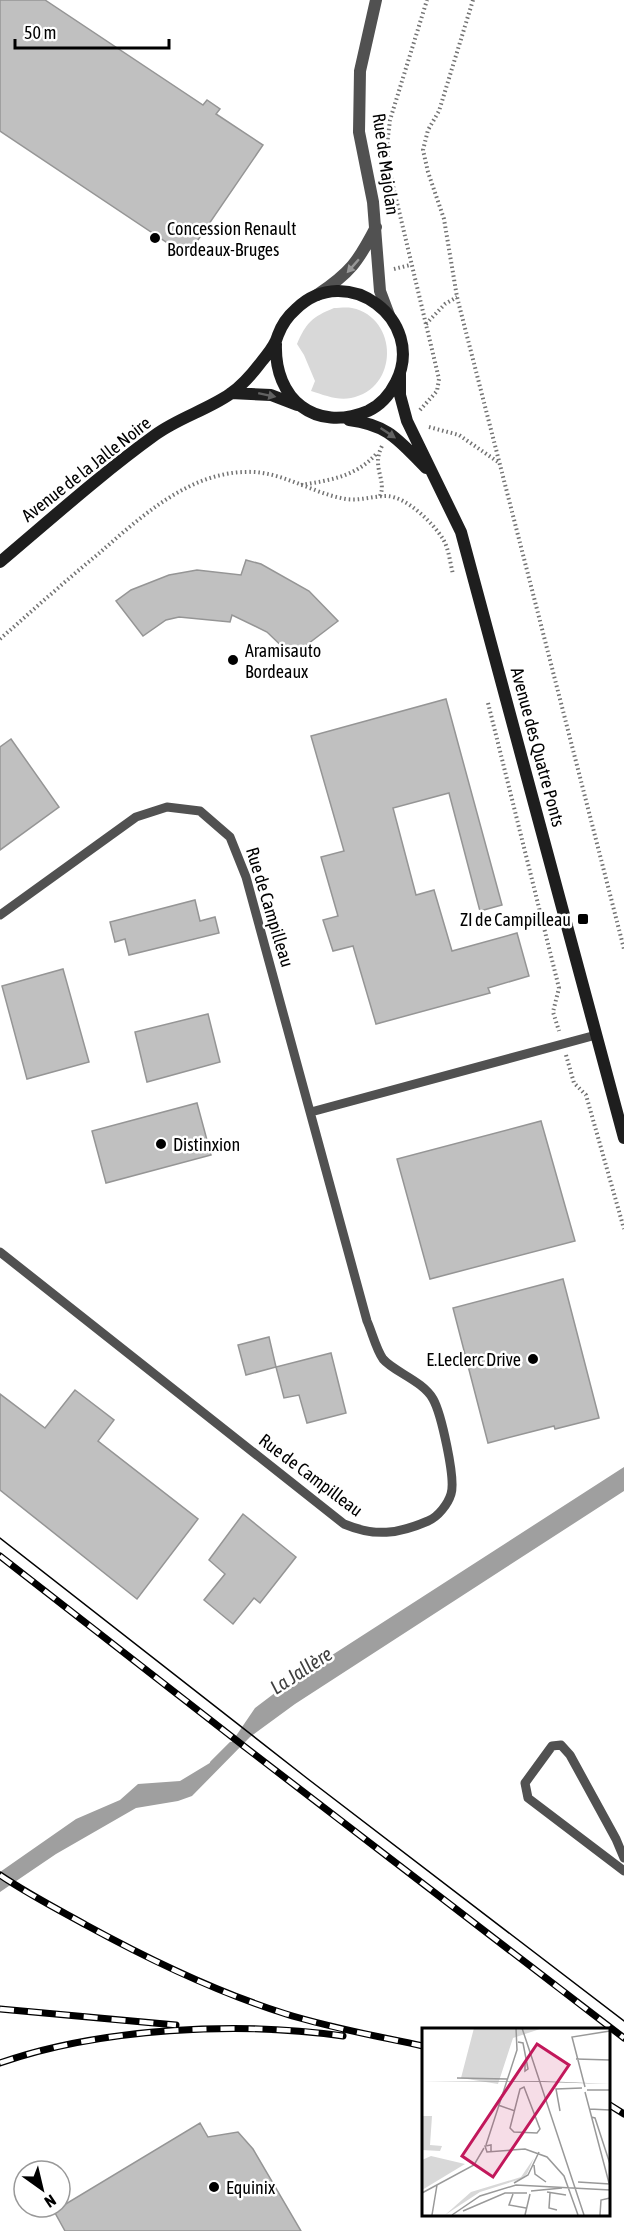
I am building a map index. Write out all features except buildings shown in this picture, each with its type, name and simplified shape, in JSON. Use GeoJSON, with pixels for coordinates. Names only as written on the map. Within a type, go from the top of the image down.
{"type":"FeatureCollection","features":[{"type":"Feature","properties":{"kind":"main road"},"geometry":{"type":"LineString","coordinates":[[302,407],[289,394],[280,379],[275,362],[279,333],[290,315],[303,302],[336,290],[356,293],[375,301],[389,315],[399,333],[403,353],[400,374],[390,393],[374,408],[354,417],[332,418]]}},
{"type":"Feature","properties":{"kind":"main road","name":"Avenue de la Jalle Noire"},"geometry":{"type":"LineString","coordinates":[[0,562],[95,482],[157,434],[231,393],[251,375],[276,344]]}},
{"type":"Feature","properties":{"kind":"main road","name":"Avenue des Quatre Ponts"},"geometry":{"type":"LineString","coordinates":[[400,374],[400,395],[407,421],[461,532],[624,1138]]}},
{"type":"Feature","properties":{"kind":"main road"},"geometry":{"type":"LineString","coordinates":[[231,393],[271,395],[321,416],[368,423],[392,435],[433,475]]}},
{"type":"Feature","properties":{"kind":"street","name":"Rue de Majolan"},"geometry":{"type":"LineString","coordinates":[[376,0],[360,71],[359,132],[376,226],[380,291],[389,315]]}},
{"type":"Feature","properties":{"kind":"street"},"geometry":{"type":"LineString","coordinates":[[317,295],[341,279],[353,266],[361,256],[376,226]]}},
{"type":"Feature","properties":{"kind":"lane","name":"Rue de Campilleau"},"geometry":{"type":"LineString","coordinates":[[0,915],[136,817],[167,807],[200,811],[230,837],[246,877],[367,1321],[383,1359],[415,1381],[433,1399],[450,1458],[452,1493],[436,1517],[410,1528],[388,1533],[361,1531],[344,1524],[0,1252]]}},
{"type":"Feature","properties":{"kind":"lane"},"geometry":{"type":"LineString","coordinates":[[311,1112],[596,1035]]}},
{"type":"Feature","properties":{"kind":"lane"},"geometry":{"type":"LineString","coordinates":[[624,1858],[570,1755],[561,1745],[552,1746],[525,1783],[528,1798],[624,1871]]}},
{"type":"Feature","properties":{"kind":"path"},"geometry":{"type":"LineString","coordinates":[[407,421],[430,400],[439,384],[389,169],[387,145],[390,120],[427,0]]}},
{"type":"Feature","properties":{"kind":"path"},"geometry":{"type":"LineString","coordinates":[[473,0],[439,111],[428,130],[423,150],[444,219],[457,297],[624,949]]}},
{"type":"Feature","properties":{"kind":"path"},"geometry":{"type":"LineString","coordinates":[[426,324],[445,304],[457,297]]}},
{"type":"Feature","properties":{"kind":"path"},"geometry":{"type":"LineString","coordinates":[[380,497],[382,490],[376,462],[382,445],[392,435]]}},
{"type":"Feature","properties":{"kind":"path"},"geometry":{"type":"LineString","coordinates":[[0,639],[147,512],[191,486],[234,472],[257,472],[279,477],[340,498],[366,500],[389,496],[402,501],[427,518],[444,541],[456,584]]}},
{"type":"Feature","properties":{"kind":"path"},"geometry":{"type":"LineString","coordinates":[[486,695],[558,988],[553,1012],[574,1083],[586,1095],[624,1229]]}},
{"type":"Feature","properties":{"kind":"shaded area"},"geometry":{"type":"Polygon","coordinates":[[[334,308],[352,308],[367,314],[378,325],[385,338],[387,353],[385,368],[378,382],[367,392],[346,399],[311,391],[315,381],[297,344],[303,331],[311,322],[320,314],[334,308]]]}},
{"type":"Feature","properties":{"kind":"shaded area"},"geometry":{"type":"Polygon","coordinates":[[[624,1467],[624,1491],[295,1704],[250,1737],[192,1796],[178,1801],[136,1808],[56,1854],[0,1892],[0,1872],[76,1819],[120,1800],[138,1784],[180,1781],[223,1755],[255,1708],[284,1686],[624,1467]]]}},
{"type":"Feature","properties":{"kind":"waterway","name":"La Jallère"},"geometry":{"type":"LineString","coordinates":[[213,1763],[231,1745]]}},
{"type":"Feature","properties":{"kind":"tram line"},"geometry":{"type":"LineString","coordinates":[[0,1538],[308,1779],[624,2021]]}},
{"type":"Feature","properties":{"kind":"railway"},"geometry":{"type":"LineString","coordinates":[[0,1556],[624,2038]]}},
{"type":"Feature","properties":{"kind":"railway"},"geometry":{"type":"LineString","coordinates":[[0,1875],[21,1889],[134,1951],[234,1996],[303,2019],[422,2046]]}},
{"type":"Feature","properties":{"kind":"railway"},"geometry":{"type":"LineString","coordinates":[[0,2009],[176,2025]]}},
{"type":"Feature","properties":{"kind":"railway"},"geometry":{"type":"LineString","coordinates":[[0,2063],[39,2051],[81,2042],[170,2031],[259,2029],[343,2036]]}},
{"type":"Feature","properties":{"kind":"railway"},"geometry":{"type":"LineString","coordinates":[[609,2105],[624,2114]]}},
{"type":"Feature","properties":{"kind":"place","name":"Concession Renault Bordeaux-Bruges"},"geometry":{"type":"Point","coordinates":[155,238]}},
{"type":"Feature","properties":{"kind":"place","name":"Aramisauto Bordeaux"},"geometry":{"type":"Point","coordinates":[233,660]}},
{"type":"Feature","properties":{"kind":"place","name":"ZI de Campilleau"},"geometry":{"type":"Point","coordinates":[583,919]}},
{"type":"Feature","properties":{"kind":"place","name":"Distinxion"},"geometry":{"type":"Point","coordinates":[161,1144]}},
{"type":"Feature","properties":{"kind":"place","name":"E.Leclerc Drive"},"geometry":{"type":"Point","coordinates":[533,1359]}},
{"type":"Feature","properties":{"kind":"place","name":"Equinix"},"geometry":{"type":"Point","coordinates":[214,2187]}}]}
